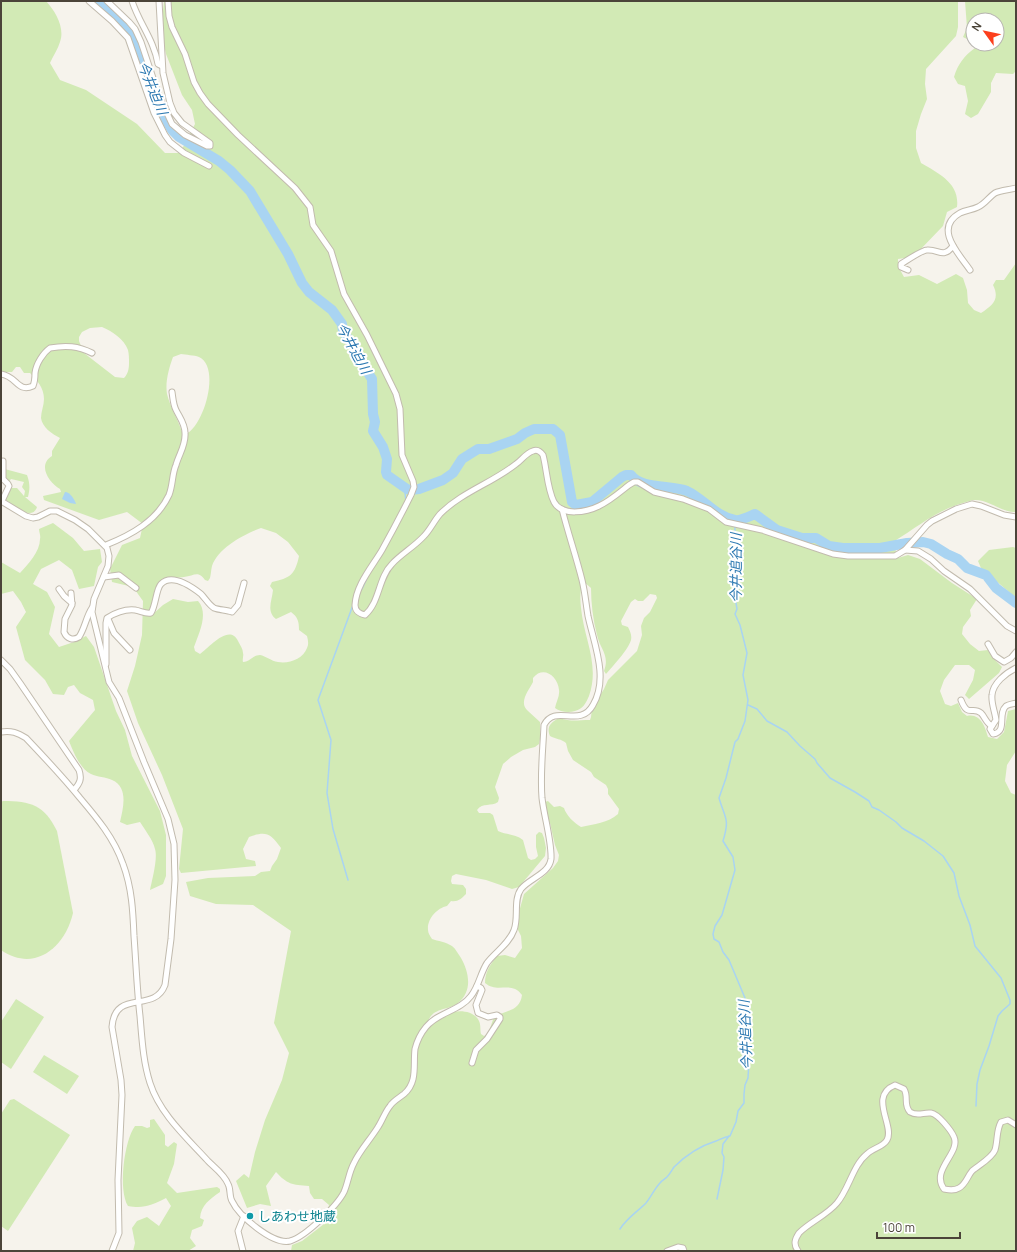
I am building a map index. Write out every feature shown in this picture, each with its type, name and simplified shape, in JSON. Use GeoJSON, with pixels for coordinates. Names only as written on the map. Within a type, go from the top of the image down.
{"type":"FeatureCollection","features":[{"type":"Feature","properties":{"kind":"street"},"geometry":{"type":"LineString","coordinates":[[90,1],[128,38],[154,113],[170,142],[184,153],[210,166]]}},
{"type":"Feature","properties":{"kind":"street"},"geometry":{"type":"LineString","coordinates":[[107,1],[135,29],[141,42],[159,96],[172,124],[185,135],[207,146],[210,146],[210,143],[185,126],[174,114],[162,66],[159,1]]}},
{"type":"Feature","properties":{"kind":"street"},"geometry":{"type":"LineString","coordinates":[[132,1],[134,9],[148,34],[156,53],[158,64],[162,66]]}},
{"type":"Feature","properties":{"kind":"street"},"geometry":{"type":"LineString","coordinates":[[168,1],[169,16],[172,27],[185,54],[194,82],[200,93],[208,104],[238,135],[295,188],[310,207],[313,226],[331,251],[344,294],[367,335],[396,394],[400,409],[402,455],[414,487],[381,551],[360,586],[355,606],[356,610],[365,615],[369,612],[386,573],[392,565],[421,539],[439,515],[466,494],[516,464],[530,451],[536,450],[543,455],[550,493],[555,504],[562,509],[571,512],[581,512],[599,507],[629,484],[638,482],[654,492],[683,499],[709,509],[726,522],[762,530],[833,554],[848,556],[895,556],[905,550],[932,521],[956,509],[972,504],[1004,515],[1016,517]]}},
{"type":"Feature","properties":{"kind":"street"},"geometry":{"type":"LineString","coordinates":[[970,270],[953,246],[949,237],[948,232],[950,224],[961,212],[982,205],[996,193],[1016,188]]}},
{"type":"Feature","properties":{"kind":"street"},"geometry":{"type":"LineString","coordinates":[[908,270],[901,267],[902,264],[923,251],[929,250],[945,253],[948,252],[953,246]]}},
{"type":"Feature","properties":{"kind":"street"},"geometry":{"type":"LineString","coordinates":[[1,374],[14,380],[20,386],[27,388],[33,386],[35,382],[35,372],[40,360],[50,348],[68,346],[82,348],[92,353]]}},
{"type":"Feature","properties":{"kind":"street"},"geometry":{"type":"LineString","coordinates":[[106,545],[131,534],[144,525],[169,495],[175,466],[184,444],[185,432],[183,423],[175,408],[172,392]]}},
{"type":"Feature","properties":{"kind":"street"},"geometry":{"type":"LineString","coordinates":[[3,461],[3,479],[9,486],[1,501],[26,516],[33,518],[38,518],[50,510],[57,511],[84,525],[106,545],[109,562],[94,599],[92,612],[109,682],[119,698],[168,819],[174,844],[175,880],[171,939],[163,991],[155,998],[122,1006],[115,1014],[113,1019],[112,1027],[122,1095],[118,1180],[119,1227],[116,1243],[112,1251]]}},
{"type":"Feature","properties":{"kind":"street"},"geometry":{"type":"LineString","coordinates":[[1,732],[12,732],[26,738],[74,790],[101,823],[113,841],[125,869],[130,886],[132,904],[143,1054],[151,1086],[159,1103],[172,1123],[229,1184],[230,1198],[234,1206],[268,1236],[281,1242],[292,1241],[301,1236],[337,1203],[345,1191],[353,1165],[377,1129],[389,1107],[407,1092],[410,1087],[414,1074],[416,1044],[424,1030],[435,1019],[469,1000],[486,965],[508,941],[515,928],[519,892],[522,887],[550,865],[550,852],[542,801],[541,779],[544,725],[547,720],[553,716],[579,717],[587,713],[596,700],[599,686],[597,652],[588,617],[582,580],[562,509]]}},
{"type":"Feature","properties":{"kind":"street"},"geometry":{"type":"LineString","coordinates":[[905,550],[918,551],[931,559],[944,571],[970,589],[1007,626],[1016,631]]}},
{"type":"Feature","properties":{"kind":"street"},"geometry":{"type":"LineString","coordinates":[[104,577],[119,575],[136,588]]}},
{"type":"Feature","properties":{"kind":"street"},"geometry":{"type":"LineString","coordinates":[[107,618],[127,610],[136,610],[145,614],[150,613],[155,604],[159,586],[164,582],[171,580],[180,581],[194,589],[214,608],[234,611],[238,605],[244,583]]}},
{"type":"Feature","properties":{"kind":"street"},"geometry":{"type":"LineString","coordinates":[[59,589],[72,603]]}},
{"type":"Feature","properties":{"kind":"street"},"geometry":{"type":"LineString","coordinates":[[71,593],[72,606],[65,619],[64,632],[67,637],[72,639],[80,638],[84,630],[88,614],[92,608]]}},
{"type":"Feature","properties":{"kind":"street"},"geometry":{"type":"LineString","coordinates":[[106,669],[107,618]]}},
{"type":"Feature","properties":{"kind":"street"},"geometry":{"type":"LineString","coordinates":[[107,618],[114,633],[130,650]]}},
{"type":"Feature","properties":{"kind":"street"},"geometry":{"type":"LineString","coordinates":[[988,644],[995,656],[1004,662],[1011,658],[1016,652]]}},
{"type":"Feature","properties":{"kind":"street"},"geometry":{"type":"LineString","coordinates":[[1,660],[10,669],[20,683],[79,770],[81,776],[80,783],[74,790]]}},
{"type":"Feature","properties":{"kind":"street"},"geometry":{"type":"LineString","coordinates":[[1016,668],[1001,678],[994,688],[992,699],[996,720],[990,729],[993,734],[998,732],[1001,727],[1003,710],[1009,705],[1016,703]]}},
{"type":"Feature","properties":{"kind":"street"},"geometry":{"type":"LineString","coordinates":[[960,700],[967,711],[982,714],[988,724],[992,726]]}},
{"type":"Feature","properties":{"kind":"street"},"geometry":{"type":"LineString","coordinates":[[472,1063],[476,1050],[488,1039],[500,1019],[497,1015],[488,1017],[478,1013],[476,1005],[482,988],[477,986]]}},
{"type":"Feature","properties":{"kind":"street"},"geometry":{"type":"LineString","coordinates":[[798,1251],[795,1240],[799,1233],[838,1202],[847,1188],[851,1176],[867,1154],[887,1141],[888,1133],[883,1109],[883,1099],[884,1094],[890,1087],[894,1085],[900,1086],[904,1089],[907,1097],[906,1106],[910,1112],[917,1115],[929,1112],[934,1114],[954,1136],[955,1140],[953,1149],[940,1177],[940,1182],[944,1189],[954,1191],[964,1185],[969,1174],[992,1155],[995,1150],[998,1130],[1001,1122],[1008,1120],[1016,1125]]}},
{"type":"Feature","properties":{"kind":"street"},"geometry":{"type":"LineString","coordinates":[[243,1251],[238,1230],[244,1216]]}},
{"type":"Feature","properties":{"kind":"street"},"geometry":{"type":"LineString","coordinates":[[667,1251],[678,1247],[683,1248],[684,1251]]}},
{"type":"Feature","properties":{"kind":"green space"},"geometry":{"type":"Polygon","coordinates":[[[1,1],[46,1],[59,20],[61,31],[60,42],[50,63],[60,80],[86,90],[137,124],[165,153],[180,153],[195,124],[192,110],[182,95],[166,54],[161,31],[164,1],[958,1],[958,27],[956,36],[926,69],[925,84],[927,99],[916,131],[916,148],[921,163],[941,175],[951,185],[955,191],[957,207],[947,212],[943,226],[917,253],[898,259],[898,266],[904,277],[919,275],[937,284],[956,274],[963,278],[967,290],[968,303],[974,310],[981,313],[994,301],[996,294],[993,285],[996,280],[1004,280],[1016,263],[1016,512],[1006,511],[986,502],[975,500],[970,501],[944,510],[893,542],[898,558],[908,555],[920,559],[952,583],[977,599],[970,610],[971,616],[963,627],[962,634],[970,644],[979,651],[988,650],[1002,667],[999,673],[969,699],[965,695],[973,680],[975,670],[969,665],[955,665],[944,680],[940,691],[945,704],[951,706],[958,703],[962,712],[967,716],[975,716],[979,718],[988,737],[997,739],[1004,732],[1008,711],[1016,709],[1016,751],[1007,765],[1005,781],[1011,793],[1016,795],[1016,1251],[291,1251],[292,1245],[302,1241],[324,1224],[329,1205],[322,1199],[314,1199],[310,1193],[309,1186],[290,1183],[276,1172],[266,1186],[271,1206],[260,1204],[247,1208],[236,1181],[244,1174],[249,1178],[265,1120],[282,1080],[289,1053],[274,1023],[291,931],[253,905],[216,904],[190,896],[186,882],[208,878],[255,876],[261,872],[270,871],[281,848],[271,836],[264,834],[255,835],[249,837],[243,849],[246,859],[255,861],[256,866],[181,873],[179,869],[183,829],[162,775],[138,723],[127,691],[135,666],[142,635],[143,601],[133,587],[112,582],[110,569],[122,545],[140,538],[143,524],[127,512],[99,520],[44,500],[43,496],[61,492],[60,489],[52,483],[46,474],[45,469],[45,464],[52,456],[52,451],[60,438],[48,430],[43,424],[41,416],[44,395],[40,384],[35,378],[30,373],[24,373],[20,367],[16,367],[12,372],[1,372],[1,1]],[[102,327],[90,328],[82,332],[79,337],[84,353],[115,377],[124,378],[128,371],[129,360],[128,350],[124,342],[114,333],[102,327]],[[181,354],[173,357],[167,380],[167,394],[182,432],[186,434],[193,429],[204,409],[208,396],[209,372],[205,363],[199,357],[181,354]],[[261,528],[232,542],[220,553],[212,566],[208,581],[198,574],[182,577],[171,577],[163,585],[149,610],[149,615],[152,615],[163,605],[173,599],[188,602],[198,601],[203,611],[203,617],[194,647],[195,651],[200,654],[219,638],[230,635],[234,636],[241,647],[243,662],[260,655],[278,662],[295,660],[305,652],[308,645],[307,636],[299,630],[298,620],[291,612],[276,619],[273,616],[270,606],[273,590],[270,586],[272,582],[291,575],[296,568],[299,556],[288,542],[276,533],[261,528]],[[584,582],[582,584],[580,596],[581,608],[593,674],[588,699],[578,710],[565,712],[559,710],[555,708],[559,692],[556,680],[545,672],[537,674],[533,678],[533,682],[525,696],[524,704],[525,708],[540,722],[539,744],[535,747],[523,750],[503,764],[495,787],[499,798],[498,802],[484,805],[477,810],[479,813],[490,813],[493,815],[498,831],[523,840],[528,858],[531,860],[538,856],[536,835],[539,832],[542,833],[546,848],[545,856],[519,887],[512,889],[486,880],[456,874],[452,876],[452,884],[463,885],[466,889],[466,894],[459,900],[451,901],[447,906],[436,912],[429,922],[428,931],[432,939],[450,945],[456,950],[464,963],[468,975],[468,987],[463,998],[458,1003],[434,1013],[428,1021],[431,1024],[454,1012],[468,1012],[475,1016],[479,1021],[481,1034],[484,1036],[488,1034],[494,1017],[516,1007],[519,1004],[522,995],[518,991],[513,988],[490,986],[485,983],[485,979],[488,969],[497,956],[505,955],[515,958],[522,948],[521,936],[517,928],[517,919],[524,894],[553,868],[558,861],[559,855],[550,823],[544,814],[545,802],[548,801],[554,807],[560,806],[564,808],[571,819],[581,827],[605,821],[618,814],[619,809],[608,794],[606,785],[594,777],[591,772],[573,760],[566,743],[550,736],[549,727],[559,718],[571,720],[590,720],[592,708],[608,680],[637,651],[642,635],[641,626],[644,618],[650,612],[657,598],[656,595],[650,594],[643,601],[638,601],[635,599],[631,602],[621,621],[622,625],[628,627],[631,640],[624,653],[606,674],[604,671],[606,665],[605,656],[598,640],[594,623],[591,588],[584,582]]]}},
{"type":"Feature","properties":{"kind":"green space"},"geometry":{"type":"Polygon","coordinates":[[[965,1],[1016,1],[1016,71],[1013,74],[996,73],[991,83],[991,92],[978,114],[971,118],[965,114],[968,101],[965,86],[958,84],[954,77],[957,68],[970,52],[1005,52],[1005,12],[966,12],[965,1]]]}},
{"type":"Feature","properties":{"kind":"green space"},"geometry":{"type":"Polygon","coordinates":[[[1,468],[27,475],[29,489],[28,497],[25,497],[37,507],[35,511],[27,513],[6,500],[6,495],[10,488],[17,488],[24,496],[25,491],[22,487],[24,482],[11,479],[8,483],[1,481],[1,468]]]}},
{"type":"Feature","properties":{"kind":"green space"},"geometry":{"type":"Polygon","coordinates":[[[53,523],[73,538],[84,551],[100,549],[102,562],[98,567],[94,586],[79,589],[72,570],[59,560],[41,569],[33,584],[47,592],[55,607],[49,634],[59,647],[86,636],[94,647],[116,711],[125,730],[132,756],[160,811],[166,835],[166,876],[163,884],[150,890],[156,858],[155,849],[151,839],[140,822],[127,825],[120,822],[124,799],[121,788],[112,780],[87,772],[77,759],[69,741],[95,710],[93,700],[80,693],[74,685],[68,687],[64,695],[53,694],[45,680],[25,660],[16,627],[26,612],[21,602],[13,591],[1,594],[1,562],[20,573],[33,558],[38,549],[40,538],[39,529],[53,523]]]}},
{"type":"Feature","properties":{"kind":"green space"},"geometry":{"type":"Polygon","coordinates":[[[1013,547],[1016,548],[1016,598],[981,568],[978,561],[989,550],[1013,547]]]}},
{"type":"Feature","properties":{"kind":"green space"},"geometry":{"type":"Polygon","coordinates":[[[1,802],[21,802],[36,806],[47,815],[57,831],[73,913],[69,926],[63,937],[46,953],[36,958],[25,959],[13,956],[1,950],[1,802]]]}},
{"type":"Feature","properties":{"kind":"green space"},"geometry":{"type":"Polygon","coordinates":[[[16,999],[44,1017],[11,1069],[1,1062],[1,1022],[16,999]]]}},
{"type":"Feature","properties":{"kind":"green space"},"geometry":{"type":"Polygon","coordinates":[[[44,1055],[79,1076],[67,1094],[33,1072],[44,1055]]]}},
{"type":"Feature","properties":{"kind":"green space"},"geometry":{"type":"Polygon","coordinates":[[[14,1099],[70,1135],[8,1231],[1,1226],[1,1114],[10,1100],[14,1099]]]}},
{"type":"Feature","properties":{"kind":"green space"},"geometry":{"type":"Polygon","coordinates":[[[154,1119],[165,1135],[165,1145],[168,1147],[174,1142],[177,1144],[174,1164],[167,1183],[177,1193],[217,1187],[220,1189],[220,1192],[202,1209],[200,1218],[204,1220],[202,1226],[192,1230],[190,1238],[196,1246],[188,1251],[133,1251],[135,1243],[132,1228],[137,1221],[147,1217],[159,1226],[171,1206],[166,1198],[143,1207],[128,1206],[123,1189],[125,1154],[131,1133],[135,1126],[150,1127],[150,1120],[154,1119]]]}},
{"type":"Feature","properties":{"kind":"water"},"geometry":{"type":"Polygon","coordinates":[[[65,492],[73,498],[76,504],[62,499],[65,492]]]}},
{"type":"Feature","properties":{"kind":"waterway","name":"今井迫川"},"geometry":{"type":"LineString","coordinates":[[98,1],[122,22],[134,40],[158,107],[172,130],[179,137],[219,161],[250,191],[288,254],[302,283],[309,292],[332,310],[342,324],[343,331],[372,379],[373,414],[375,422],[373,431],[383,447],[387,459],[387,475],[407,489],[419,489],[443,480],[453,473],[462,459],[478,449],[489,449],[517,439],[534,429],[553,429],[560,435],[572,502],[576,505],[592,502],[622,477],[631,475],[641,483],[687,491],[728,518],[740,520],[755,514],[777,530],[802,538],[816,538],[829,546],[843,548],[880,548],[907,543],[923,542],[931,544],[958,559],[967,568],[986,575],[996,588],[1016,603]]}},
{"type":"Feature","properties":{"kind":"waterway"},"geometry":{"type":"LineString","coordinates":[[406,502],[405,493],[407,489]]}},
{"type":"Feature","properties":{"kind":"waterway","name":"今井追谷川"},"geometry":{"type":"LineString","coordinates":[[620,1229],[629,1218],[646,1203],[658,1185],[683,1159],[704,1145],[730,1136],[736,1122],[738,1111],[744,1103],[749,1061],[747,1048],[749,1037],[744,1020],[745,998],[729,960],[723,952],[719,942],[714,939],[713,934],[715,926],[722,915],[735,870],[733,857],[723,841],[726,828],[726,819],[719,798],[726,778],[735,742],[738,739],[745,721],[748,700],[743,675],[747,653],[740,625],[735,614],[737,609],[733,586],[735,526]]}},
{"type":"Feature","properties":{"kind":"waterway"},"geometry":{"type":"LineString","coordinates":[[362,589],[368,576]]}},
{"type":"Feature","properties":{"kind":"waterway"},"geometry":{"type":"LineString","coordinates":[[348,880],[333,829],[327,793],[331,740],[318,700],[353,605]]}},
{"type":"Feature","properties":{"kind":"waterway"},"geometry":{"type":"LineString","coordinates":[[748,705],[757,709],[767,721],[787,732],[815,759],[830,778],[869,801],[872,807],[879,810],[902,828],[924,841],[943,856],[954,873],[959,896],[970,925],[975,946],[1001,978],[1010,1000],[1010,1004],[998,1016],[980,1070],[977,1084],[976,1106]]}},
{"type":"Feature","properties":{"kind":"waterway"},"geometry":{"type":"LineString","coordinates":[[717,1199],[723,1170],[723,1144],[729,1136]]}},
{"type":"Feature","properties":{"kind":"place","name":"しあわせ地蔵"},"geometry":{"type":"Point","coordinates":[250,1216]}}]}
